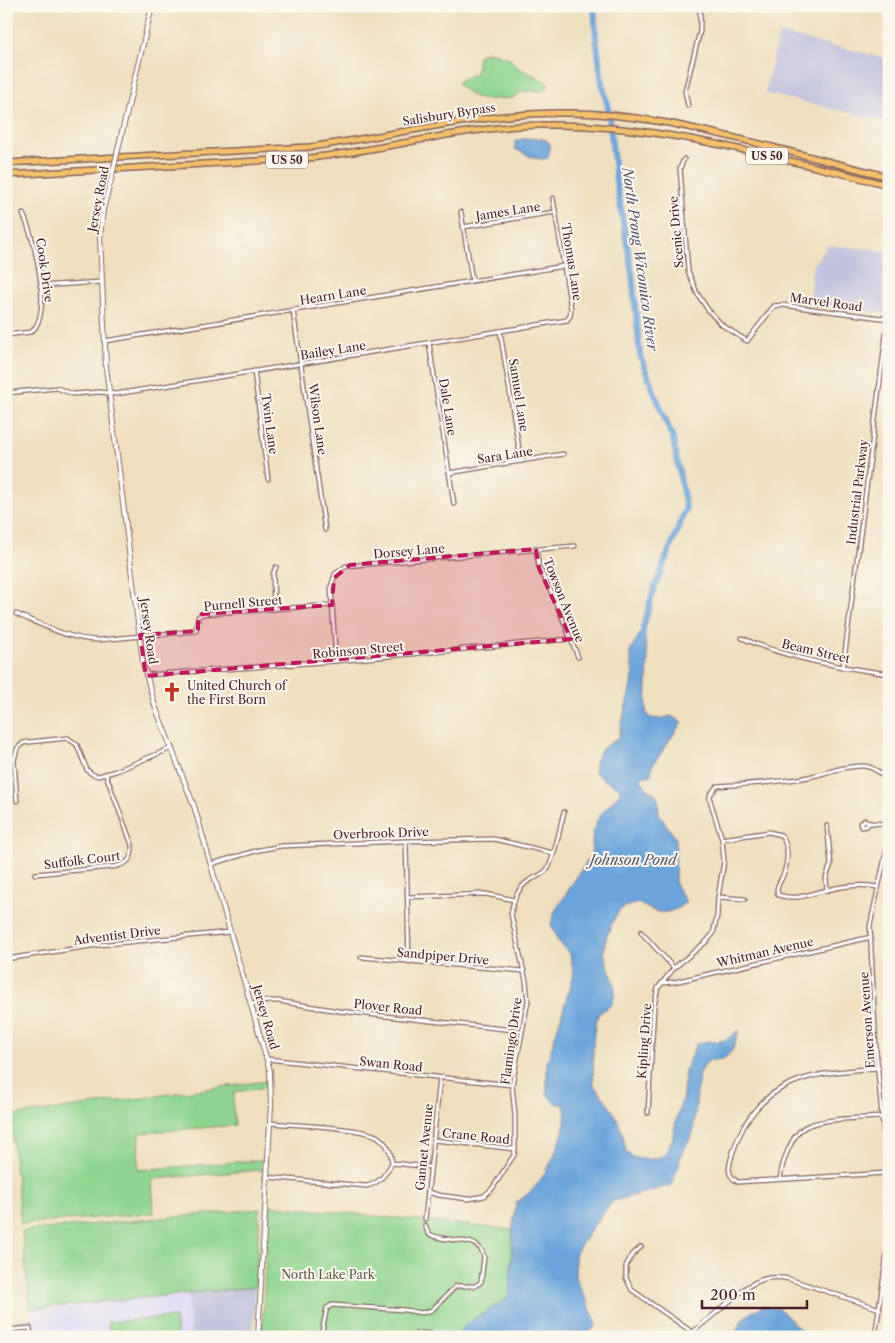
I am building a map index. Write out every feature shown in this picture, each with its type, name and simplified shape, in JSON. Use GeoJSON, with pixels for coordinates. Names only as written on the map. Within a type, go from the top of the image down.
{"type":"FeatureCollection","features":[{"type":"Feature","properties":{"kind":"highway","name":"Salisbury Bypass"},"geometry":{"type":"LineString","coordinates":[[6,163],[309,147],[354,141],[482,118],[565,112],[646,119],[714,132],[889,177]]}},
{"type":"Feature","properties":{"kind":"highway","name":"Salisbury Bypass"},"geometry":{"type":"LineString","coordinates":[[6,175],[300,159],[348,154],[483,129],[523,126],[590,125],[644,130],[682,137],[889,185]]}},
{"type":"Feature","properties":{"kind":"street","name":"Jersey Road"},"geometry":{"type":"LineString","coordinates":[[152,6],[100,228],[109,394],[146,676],[155,706],[194,806],[268,1059],[271,1081],[270,1123],[258,1337]]}},
{"type":"Feature","properties":{"kind":"street"},"geometry":{"type":"LineString","coordinates":[[688,106],[685,91],[700,31],[700,6]]}},
{"type":"Feature","properties":{"kind":"street","name":"Scenic Drive"},"geometry":{"type":"LineString","coordinates":[[684,159],[680,168],[688,271],[697,293],[708,310],[722,325],[746,341]]}},
{"type":"Feature","properties":{"kind":"street","name":"Thomas Lane"},"geometry":{"type":"LineString","coordinates":[[553,198],[571,314],[567,320],[559,322]]}},
{"type":"Feature","properties":{"kind":"street"},"geometry":{"type":"LineString","coordinates":[[461,212],[472,280]]}},
{"type":"Feature","properties":{"kind":"street","name":"James Lane"},"geometry":{"type":"LineString","coordinates":[[463,227],[555,212]]}},
{"type":"Feature","properties":{"kind":"street","name":"Cook Drive"},"geometry":{"type":"LineString","coordinates":[[6,334],[26,334],[35,329],[41,314],[40,286],[34,246],[23,214]]}},
{"type":"Feature","properties":{"kind":"street","name":"Hearn Lane"},"geometry":{"type":"LineString","coordinates":[[105,341],[564,266]]}},
{"type":"Feature","properties":{"kind":"street"},"geometry":{"type":"LineString","coordinates":[[40,286],[102,282]]}},
{"type":"Feature","properties":{"kind":"street","name":"Marvel Road"},"geometry":{"type":"LineString","coordinates":[[746,341],[774,306],[782,305],[889,319]]}},
{"type":"Feature","properties":{"kind":"street","name":"Wilson Lane"},"geometry":{"type":"LineString","coordinates":[[293,310],[325,530]]}},
{"type":"Feature","properties":{"kind":"street","name":"Industrial Parkway"},"geometry":{"type":"LineString","coordinates":[[843,668],[889,319]]}},
{"type":"Feature","properties":{"kind":"street","name":"Bailey Lane"},"geometry":{"type":"LineString","coordinates":[[6,393],[57,388],[73,394],[100,392],[109,394],[144,390],[559,322]]}},
{"type":"Feature","properties":{"kind":"street","name":"Samuel Lane"},"geometry":{"type":"LineString","coordinates":[[500,332],[521,461]]}},
{"type":"Feature","properties":{"kind":"street","name":"Dale Lane"},"geometry":{"type":"LineString","coordinates":[[429,343],[449,473]]}},
{"type":"Feature","properties":{"kind":"street","name":"Twin Lane"},"geometry":{"type":"LineString","coordinates":[[254,371],[268,479]]}},
{"type":"Feature","properties":{"kind":"street","name":"Sara Lane"},"geometry":{"type":"LineString","coordinates":[[449,473],[563,454]]}},
{"type":"Feature","properties":{"kind":"street"},"geometry":{"type":"LineString","coordinates":[[449,473],[454,504]]}},
{"type":"Feature","properties":{"kind":"street","name":"Dorsey Lane"},"geometry":{"type":"LineString","coordinates":[[336,661],[331,587],[334,578],[342,568],[350,565],[575,546]]}},
{"type":"Feature","properties":{"kind":"street","name":"Towson Avenue"},"geometry":{"type":"LineString","coordinates":[[536,549],[539,568],[578,657]]}},
{"type":"Feature","properties":{"kind":"street"},"geometry":{"type":"LineString","coordinates":[[274,609],[272,574],[276,567]]}},
{"type":"Feature","properties":{"kind":"street","name":"Purnell Street"},"geometry":{"type":"LineString","coordinates":[[140,635],[196,631],[198,617],[202,614],[332,605]]}},
{"type":"Feature","properties":{"kind":"street"},"geometry":{"type":"LineString","coordinates":[[16,614],[71,636],[84,639],[99,640],[140,635]]}},
{"type":"Feature","properties":{"kind":"street","name":"Beam Street"},"geometry":{"type":"LineString","coordinates":[[742,638],[761,647],[843,668],[889,674]]}},
{"type":"Feature","properties":{"kind":"street","name":"Robinson Street"},"geometry":{"type":"LineString","coordinates":[[146,676],[336,661],[571,639]]}},
{"type":"Feature","properties":{"kind":"street"},"geometry":{"type":"LineString","coordinates":[[17,800],[14,756],[17,749],[23,743],[68,738],[77,745],[85,766],[89,772],[95,775],[106,775],[172,748]]}},
{"type":"Feature","properties":{"kind":"street","name":"Kipling Drive"},"geometry":{"type":"LineString","coordinates":[[648,1113],[654,1006],[658,988],[674,968],[707,941],[712,934],[717,916],[724,861],[722,839],[710,800],[710,795],[714,788],[717,786],[767,783],[805,778],[847,768],[866,766],[884,776],[889,783]]}},
{"type":"Feature","properties":{"kind":"street","name":"Suffolk Court"},"geometry":{"type":"LineString","coordinates":[[35,874],[112,867],[122,865],[130,860],[132,845],[106,775]]}},
{"type":"Feature","properties":{"kind":"street"},"geometry":{"type":"LineString","coordinates":[[408,897],[486,894],[514,900],[523,885],[541,875],[548,868],[564,812]]}},
{"type":"Feature","properties":{"kind":"street"},"geometry":{"type":"LineString","coordinates":[[869,823],[889,824]]}},
{"type":"Feature","properties":{"kind":"street","name":"Emerson Avenue"},"geometry":{"type":"LineString","coordinates":[[875,1337],[888,1246],[888,1173],[874,1010],[870,926],[887,848],[889,824]]}},
{"type":"Feature","properties":{"kind":"street"},"geometry":{"type":"LineString","coordinates":[[826,826],[832,864],[826,878],[827,890]]}},
{"type":"Feature","properties":{"kind":"street"},"geometry":{"type":"LineString","coordinates":[[722,839],[769,832],[781,835],[786,847],[787,859],[783,876],[778,885],[778,895],[789,898],[804,898],[827,890],[863,885],[877,887]]}},
{"type":"Feature","properties":{"kind":"street","name":"Overbrook Drive"},"geometry":{"type":"LineString","coordinates":[[211,864],[275,846],[406,841],[494,839],[553,853]]}},
{"type":"Feature","properties":{"kind":"street"},"geometry":{"type":"LineString","coordinates":[[406,841],[409,962]]}},
{"type":"Feature","properties":{"kind":"street"},"geometry":{"type":"LineString","coordinates":[[718,897],[745,899]]}},
{"type":"Feature","properties":{"kind":"street","name":"Flamingo Drive"},"geometry":{"type":"LineString","coordinates":[[428,1192],[468,1199],[484,1196],[492,1189],[510,1163],[516,1149],[512,1085],[528,1001],[524,971],[511,914],[514,900]]}},
{"type":"Feature","properties":{"kind":"street","name":"Adventist Drive"},"geometry":{"type":"LineString","coordinates":[[6,959],[98,944],[230,932]]}},
{"type":"Feature","properties":{"kind":"street"},"geometry":{"type":"LineString","coordinates":[[641,932],[674,968]]}},
{"type":"Feature","properties":{"kind":"street","name":"Whitman Avenue"},"geometry":{"type":"LineString","coordinates":[[662,983],[674,982],[871,937]]}},
{"type":"Feature","properties":{"kind":"street","name":"Sandpiper Drive"},"geometry":{"type":"LineString","coordinates":[[361,957],[524,971]]}},
{"type":"Feature","properties":{"kind":"street","name":"Plover Road"},"geometry":{"type":"LineString","coordinates":[[252,1004],[284,1001],[339,1011],[522,1031]]}},
{"type":"Feature","properties":{"kind":"street","name":"Swan Road"},"geometry":{"type":"LineString","coordinates":[[268,1059],[512,1085]]}},
{"type":"Feature","properties":{"kind":"street"},"geometry":{"type":"LineString","coordinates":[[879,1068],[821,1073],[807,1077],[785,1086],[761,1102],[745,1126],[731,1158],[729,1172],[732,1178],[738,1182],[888,1173]]}},
{"type":"Feature","properties":{"kind":"street","name":"Gannet Avenue"},"geometry":{"type":"LineString","coordinates":[[425,1219],[440,1078]]}},
{"type":"Feature","properties":{"kind":"street"},"geometry":{"type":"LineString","coordinates":[[780,1178],[789,1147],[807,1125],[825,1121],[883,1117]]}},
{"type":"Feature","properties":{"kind":"street"},"geometry":{"type":"LineString","coordinates":[[266,1177],[366,1186],[374,1184],[381,1179],[392,1163],[389,1148],[374,1134],[270,1123]]}},
{"type":"Feature","properties":{"kind":"street","name":"Crane Road"},"geometry":{"type":"LineString","coordinates":[[434,1140],[516,1149]]}},
{"type":"Feature","properties":{"kind":"street"},"geometry":{"type":"LineString","coordinates":[[392,1163],[430,1167]]}},
{"type":"Feature","properties":{"kind":"street"},"geometry":{"type":"LineString","coordinates":[[321,1337],[327,1308],[332,1305],[422,1313],[432,1310],[456,1286],[475,1286],[481,1282],[484,1257],[479,1246],[471,1242],[435,1238],[428,1233],[425,1225]]}},
{"type":"Feature","properties":{"kind":"street"},"geometry":{"type":"LineString","coordinates":[[641,1247],[632,1255],[626,1266],[627,1282],[632,1290],[692,1332]]}},
{"type":"Feature","properties":{"kind":"street"},"geometry":{"type":"LineString","coordinates":[[687,1337],[754,1282],[774,1276],[789,1279],[880,1309]]}},
{"type":"Feature","properties":{"kind":"street"},"geometry":{"type":"LineString","coordinates":[[6,1330],[30,1328],[31,1337]]}},
{"type":"Feature","properties":{"kind":"street"},"geometry":{"type":"LineString","coordinates":[[416,1337],[416,1333],[433,1334]]}},
{"type":"Feature","properties":{"kind":"highlighted area"},"geometry":{"type":"Polygon","coordinates":[[[536,549],[539,568],[571,639],[146,676],[140,635],[198,631],[198,618],[202,614],[332,605],[334,578],[350,565],[536,549]]]}},
{"type":"Feature","properties":{"kind":"shaded area"},"geometry":{"type":"Polygon","coordinates":[[[779,33],[889,59],[889,122],[765,93],[779,33]]]}},
{"type":"Feature","properties":{"kind":"shaded area"},"geometry":{"type":"Polygon","coordinates":[[[828,245],[889,251],[889,313],[809,305],[812,268],[828,245]]]}},
{"type":"Feature","properties":{"kind":"shaded area"},"geometry":{"type":"Polygon","coordinates":[[[255,1287],[253,1337],[191,1337],[188,1294],[255,1287]]]}},
{"type":"Feature","properties":{"kind":"shaded area"},"geometry":{"type":"Polygon","coordinates":[[[188,1294],[191,1337],[33,1337],[30,1309],[188,1294]]]}},
{"type":"Feature","properties":{"kind":"green space"},"geometry":{"type":"Polygon","coordinates":[[[486,52],[510,59],[518,68],[549,85],[544,91],[527,91],[513,98],[482,99],[470,94],[457,83],[476,73],[478,56],[486,52]]]}},
{"type":"Feature","properties":{"kind":"green space"},"geometry":{"type":"Polygon","coordinates":[[[266,1081],[267,1087],[234,1092],[233,1109],[235,1125],[139,1133],[138,1170],[262,1160],[262,1170],[152,1179],[154,1213],[21,1224],[10,1116],[266,1081]]]}},
{"type":"Feature","properties":{"kind":"green space","name":"North Lake Park"},"geometry":{"type":"Polygon","coordinates":[[[268,1205],[513,1230],[510,1292],[506,1299],[465,1325],[456,1337],[262,1337],[268,1205]]]}},
{"type":"Feature","properties":{"kind":"green space"},"geometry":{"type":"Polygon","coordinates":[[[260,1209],[255,1287],[30,1309],[22,1231],[260,1209]]]}},
{"type":"Feature","properties":{"kind":"green space"},"geometry":{"type":"Polygon","coordinates":[[[175,1317],[177,1337],[109,1337],[108,1322],[175,1317]]]}},
{"type":"Feature","properties":{"kind":"water"},"geometry":{"type":"Polygon","coordinates":[[[526,138],[544,139],[550,143],[548,158],[535,158],[515,149],[515,141],[526,138]]]}},
{"type":"Feature","properties":{"kind":"water","name":"Johnson Pond"},"geometry":{"type":"Polygon","coordinates":[[[643,628],[648,659],[646,712],[650,718],[661,719],[671,716],[682,722],[652,766],[651,775],[642,777],[641,780],[648,790],[655,793],[658,799],[659,814],[676,839],[675,884],[686,902],[668,912],[651,910],[638,903],[620,910],[607,934],[604,945],[605,955],[615,988],[615,995],[609,1007],[599,1014],[596,1020],[593,1048],[594,1086],[616,1117],[623,1134],[626,1152],[639,1159],[664,1156],[672,1140],[683,1096],[685,1071],[696,1044],[726,1040],[739,1030],[732,1051],[723,1060],[709,1060],[699,1073],[693,1133],[683,1151],[672,1185],[613,1201],[593,1226],[575,1254],[575,1277],[597,1323],[593,1329],[577,1336],[571,1334],[565,1337],[456,1337],[465,1325],[506,1299],[510,1292],[516,1203],[540,1181],[552,1160],[562,1136],[566,1114],[564,1105],[554,1103],[547,1094],[547,1063],[574,974],[570,954],[558,941],[551,925],[555,911],[591,855],[593,831],[600,815],[620,793],[620,788],[604,780],[594,771],[596,759],[601,751],[618,739],[633,677],[630,652],[643,628]]]}},
{"type":"Feature","properties":{"kind":"water"},"geometry":{"type":"Polygon","coordinates":[[[762,1306],[780,1309],[807,1337],[733,1337],[744,1317],[762,1306]]]}},
{"type":"Feature","properties":{"kind":"waterway","name":"North Prong Wicomico River"},"geometry":{"type":"LineString","coordinates":[[594,6],[602,83],[608,107],[616,181],[632,273],[640,356],[673,439],[686,508],[654,589],[643,628],[643,636]]}},
{"type":"Feature","properties":{"kind":"place","name":"United Church of the First Born"},"geometry":{"type":"Point","coordinates":[172,692]}}]}
